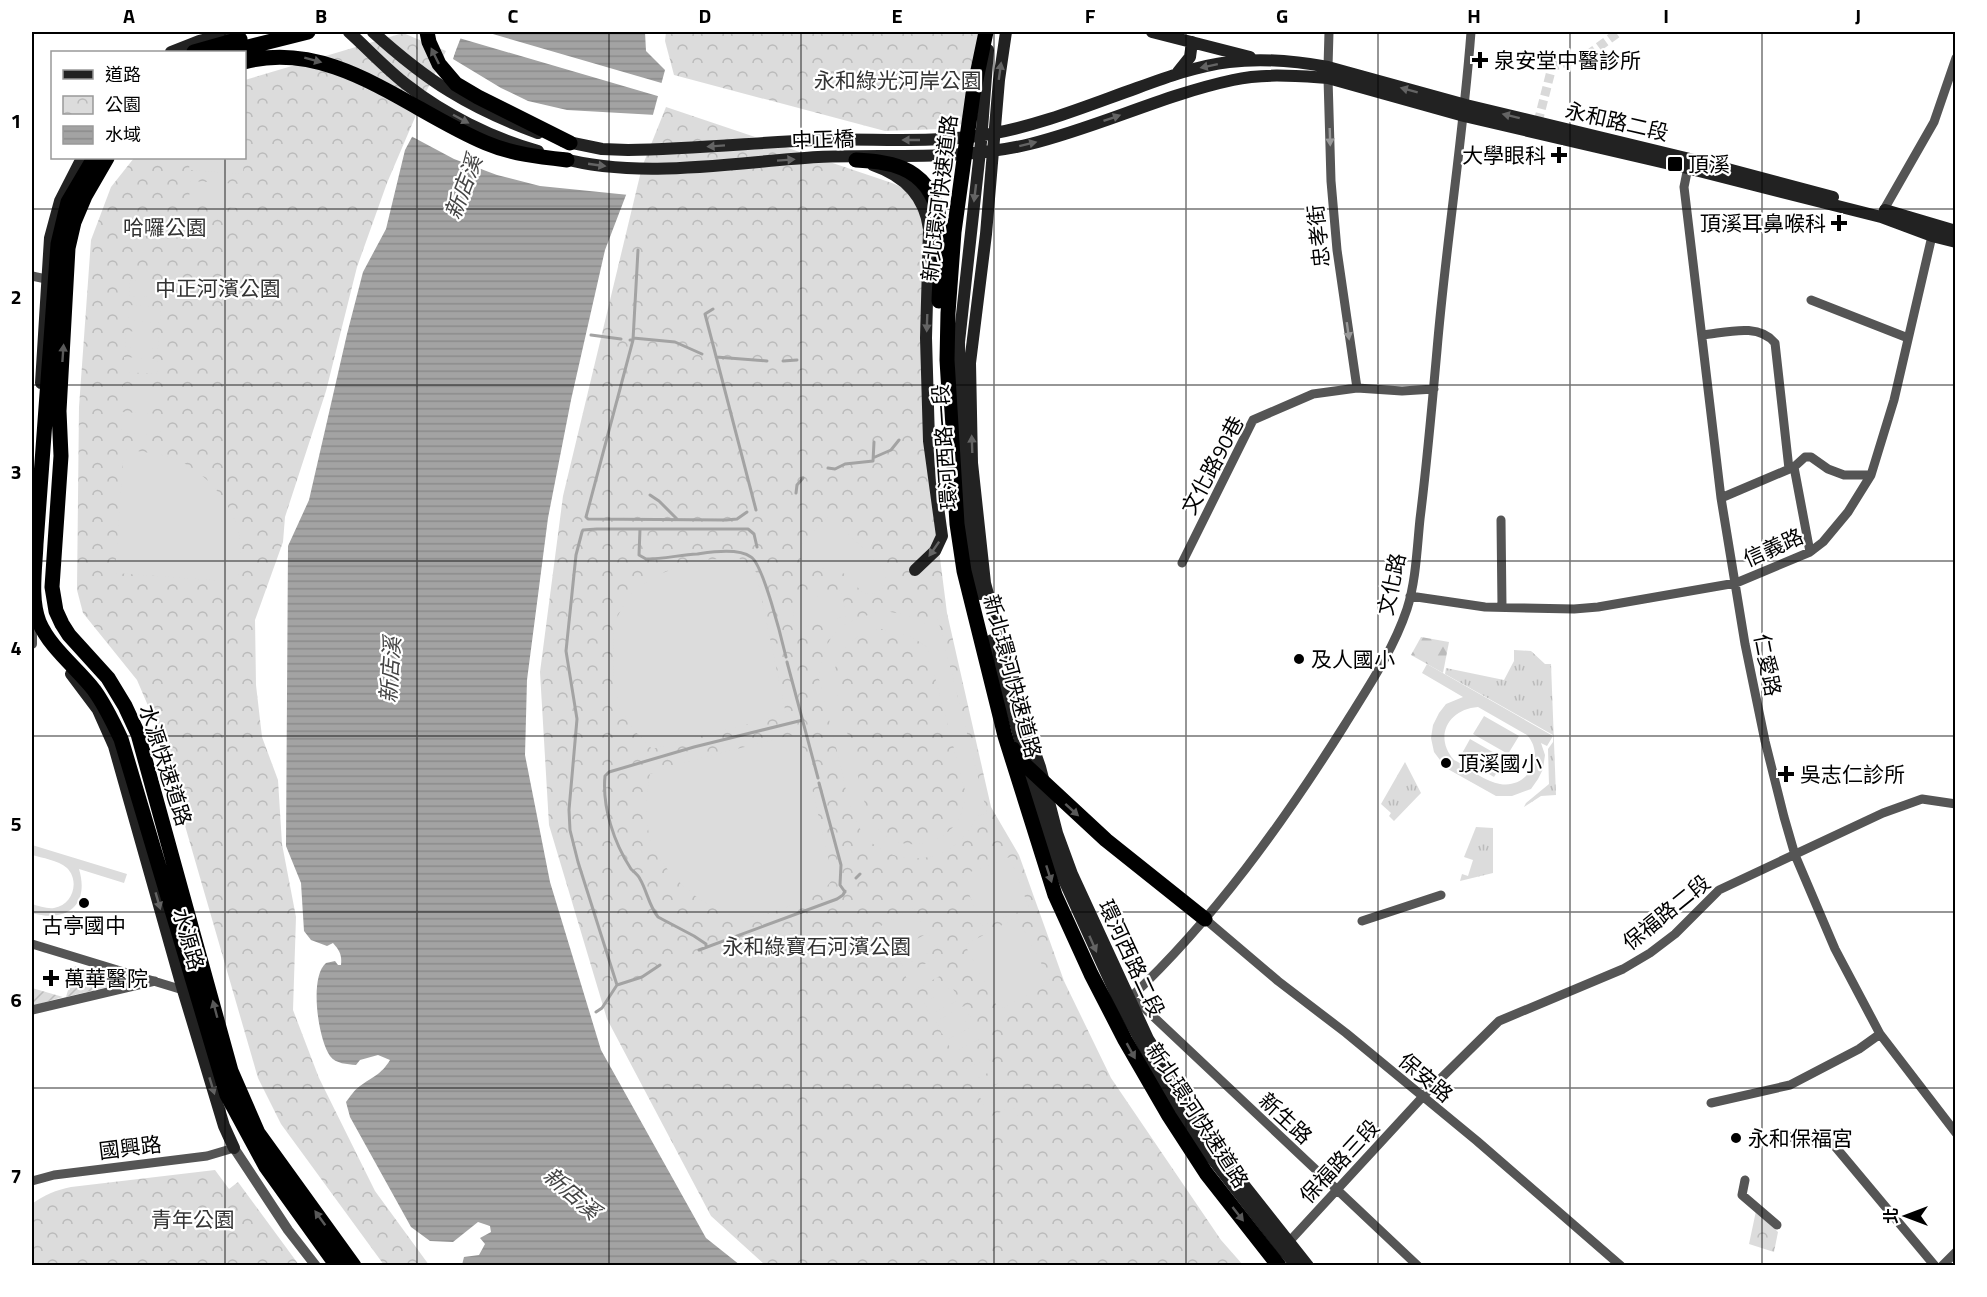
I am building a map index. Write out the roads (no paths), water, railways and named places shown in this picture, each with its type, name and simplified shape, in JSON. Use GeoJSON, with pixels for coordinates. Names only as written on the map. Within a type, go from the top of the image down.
{"type":"FeatureCollection","features":[{"type":"Feature","properties":{"kind":"highway"},"geometry":{"type":"LineString","coordinates":[[198,51],[269,32]]}},
{"type":"Feature","properties":{"kind":"highway"},"geometry":{"type":"LineString","coordinates":[[232,51],[308,32]]}},
{"type":"Feature","properties":{"kind":"highway"},"geometry":{"type":"LineString","coordinates":[[427,32],[438,64],[456,84],[570,142]]}},
{"type":"Feature","properties":{"kind":"highway","name":"新北環河快速道路"},"geometry":{"type":"LineString","coordinates":[[988,32],[973,94],[953,243],[947,360],[957,524],[964,571],[1005,736],[1055,895],[1091,974],[1164,1108],[1206,1173],[1279,1266]]}},
{"type":"Feature","properties":{"kind":"highway"},"geometry":{"type":"LineString","coordinates":[[250,60],[278,56],[306,58],[335,66],[487,144],[536,156],[567,160]]}},
{"type":"Feature","properties":{"kind":"highway","name":"水源快速道路"},"geometry":{"type":"LineString","coordinates":[[93,159],[68,202],[58,244],[36,620],[99,698],[121,739],[227,1095],[266,1167],[337,1266]]}},
{"type":"Feature","properties":{"kind":"highway","name":"水源快速道路"},"geometry":{"type":"LineString","coordinates":[[108,159],[97,176],[74,222],[68,248],[59,411],[61,456],[52,587],[56,611],[69,635],[108,678],[138,734],[231,1071],[258,1133],[354,1266]]}},
{"type":"Feature","properties":{"kind":"highway"},"geometry":{"type":"LineString","coordinates":[[856,160],[884,162],[918,177],[928,192],[941,222],[939,338],[947,476],[957,524]]}},
{"type":"Feature","properties":{"kind":"highway"},"geometry":{"type":"LineString","coordinates":[[39,589],[59,411]]}},
{"type":"Feature","properties":{"kind":"highway","name":"水源快速道路"},"geometry":{"type":"LineString","coordinates":[[36,620],[58,637],[99,684],[116,708],[130,741],[168,862],[187,906]]}},
{"type":"Feature","properties":{"kind":"highway"},"geometry":{"type":"LineString","coordinates":[[1005,736],[1023,763],[1048,788],[1106,840],[1205,919]]}},
{"type":"Feature","properties":{"kind":"main road"},"geometry":{"type":"LineString","coordinates":[[173,51],[199,40],[234,32]]}},
{"type":"Feature","properties":{"kind":"main road","name":"中正橋"},"geometry":{"type":"LineString","coordinates":[[349,32],[393,74],[422,96],[482,129],[533,150],[567,160],[629,168],[665,168],[816,158],[959,155],[1008,148],[1056,136],[1185,93],[1235,80],[1328,72]]}},
{"type":"Feature","properties":{"kind":"main road","name":"中正橋"},"geometry":{"type":"LineString","coordinates":[[373,32],[433,82],[494,116],[541,134],[570,142],[603,149],[628,150],[814,140],[947,140],[1008,130],[1051,119],[1176,74],[1229,62],[1267,61]]}},
{"type":"Feature","properties":{"kind":"main road","name":"環河西路一段"},"geometry":{"type":"LineString","coordinates":[[988,32],[959,342],[961,456],[974,573],[1034,769]]}},
{"type":"Feature","properties":{"kind":"main road","name":"環河西路一段"},"geometry":{"type":"LineString","coordinates":[[1006,32],[996,111],[986,234],[970,363],[972,464],[985,583],[1034,769]]}},
{"type":"Feature","properties":{"kind":"main road"},"geometry":{"type":"LineString","coordinates":[[1152,32],[1267,61]]}},
{"type":"Feature","properties":{"kind":"main road"},"geometry":{"type":"LineString","coordinates":[[1176,74],[1190,57],[1192,42]]}},
{"type":"Feature","properties":{"kind":"main road","name":"永和路二段"},"geometry":{"type":"LineString","coordinates":[[1267,61],[1306,63],[1328,72],[1465,110],[1689,163],[1956,231]]}},
{"type":"Feature","properties":{"kind":"main road"},"geometry":{"type":"LineString","coordinates":[[816,158],[856,160],[884,169],[911,187],[922,202],[927,216],[930,243],[926,338],[929,452],[942,536],[935,551],[915,570]]}},
{"type":"Feature","properties":{"kind":"main road"},"geometry":{"type":"LineString","coordinates":[[32,530],[50,238],[53,221],[66,186],[81,159]]}},
{"type":"Feature","properties":{"kind":"main road","name":"永和路二段"},"geometry":{"type":"LineString","coordinates":[[1882,213],[1932,236],[1956,242]]}},
{"type":"Feature","properties":{"kind":"main road","name":"水源路"},"geometry":{"type":"LineString","coordinates":[[36,620],[43,640],[87,694],[106,727],[120,766],[224,1126],[234,1148]]}},
{"type":"Feature","properties":{"kind":"main road","name":"環河西路二段"},"geometry":{"type":"LineString","coordinates":[[1034,769],[1072,874],[1125,1000],[1225,1161],[1297,1266]]}},
{"type":"Feature","properties":{"kind":"main road","name":"環河西路二段"},"geometry":{"type":"LineString","coordinates":[[1285,1246],[1308,1266]]}},
{"type":"Feature","properties":{"kind":"street","name":"忠孝街"},"geometry":{"type":"LineString","coordinates":[[1329,32],[1331,182],[1337,250],[1356,388]]}},
{"type":"Feature","properties":{"kind":"street","name":"文化路"},"geometry":{"type":"LineString","coordinates":[[1125,1000],[1160,970],[1205,919],[1312,776],[1359,702],[1399,632],[1410,596],[1465,110],[1471,32]]}},
{"type":"Feature","properties":{"kind":"street"},"geometry":{"type":"LineString","coordinates":[[1882,213],[1934,122],[1956,58]]}},
{"type":"Feature","properties":{"kind":"street","name":"仁愛路"},"geometry":{"type":"LineString","coordinates":[[1689,163],[1684,187],[1721,498],[1745,644],[1765,741],[1784,817],[1795,855],[1835,949],[1880,1034],[1956,1133]]}},
{"type":"Feature","properties":{"kind":"street","name":"信義路"},"geometry":{"type":"LineString","coordinates":[[1410,596],[1485,607],[1574,609],[1598,607],[1736,583],[1810,552],[1823,542],[1848,512],[1870,475],[1894,400],[1932,236]]}},
{"type":"Feature","properties":{"kind":"street"},"geometry":{"type":"LineString","coordinates":[[32,276],[46,279]]}},
{"type":"Feature","properties":{"kind":"street"},"geometry":{"type":"LineString","coordinates":[[1810,300],[1908,338]]}},
{"type":"Feature","properties":{"kind":"street"},"geometry":{"type":"LineString","coordinates":[[1702,335],[1749,330],[1764,333],[1775,343],[1791,468],[1810,552]]}},
{"type":"Feature","properties":{"kind":"street","name":"文化路90巷"},"geometry":{"type":"LineString","coordinates":[[1182,563],[1252,420],[1314,394],[1356,388],[1402,391],[1434,389]]}},
{"type":"Feature","properties":{"kind":"street"},"geometry":{"type":"LineString","coordinates":[[1721,498],[1791,468],[1805,457],[1811,457],[1828,469],[1844,475],[1870,475]]}},
{"type":"Feature","properties":{"kind":"street"},"geometry":{"type":"LineString","coordinates":[[1501,520],[1502,607]]}},
{"type":"Feature","properties":{"kind":"street"},"geometry":{"type":"LineString","coordinates":[[32,644],[36,620]]}},
{"type":"Feature","properties":{"kind":"street","name":"保福路二段"},"geometry":{"type":"LineString","coordinates":[[1423,1098],[1499,1021],[1623,969],[1650,953],[1675,934],[1719,890],[1883,813],[1922,799],[1956,804]]}},
{"type":"Feature","properties":{"kind":"street"},"geometry":{"type":"LineString","coordinates":[[1362,921],[1440,895]]}},
{"type":"Feature","properties":{"kind":"street","name":"保安路"},"geometry":{"type":"LineString","coordinates":[[1205,919],[1485,1148],[1621,1266]]}},
{"type":"Feature","properties":{"kind":"street"},"geometry":{"type":"LineString","coordinates":[[32,945],[183,990]]}},
{"type":"Feature","properties":{"kind":"street"},"geometry":{"type":"LineString","coordinates":[[32,1010],[155,981]]}},
{"type":"Feature","properties":{"kind":"street","name":"新生路"},"geometry":{"type":"LineString","coordinates":[[1125,1000],[1140,1004],[1418,1266]]}},
{"type":"Feature","properties":{"kind":"street"},"geometry":{"type":"LineString","coordinates":[[1711,1103],[1790,1086],[1880,1034]]}},
{"type":"Feature","properties":{"kind":"street","name":"保福路三段"},"geometry":{"type":"LineString","coordinates":[[1285,1246],[1423,1098]]}},
{"type":"Feature","properties":{"kind":"street"},"geometry":{"type":"LineString","coordinates":[[1790,1137],[1833,1144],[1935,1266]]}},
{"type":"Feature","properties":{"kind":"street","name":"國興路"},"geometry":{"type":"LineString","coordinates":[[32,1181],[54,1174],[207,1156],[234,1148]]}},
{"type":"Feature","properties":{"kind":"street","name":"水源路"},"geometry":{"type":"LineString","coordinates":[[234,1148],[288,1230],[316,1266]]}},
{"type":"Feature","properties":{"kind":"street"},"geometry":{"type":"LineString","coordinates":[[1745,1179],[1742,1195],[1777,1224]]}},
{"type":"Feature","properties":{"kind":"street"},"geometry":{"type":"LineString","coordinates":[[1942,1266],[1956,1252]]}},
{"type":"Feature","properties":{"kind":"water","name":"新店溪"},"geometry":{"type":"Polygon","coordinates":[[[463,32],[645,32],[646,51],[665,70],[644,148],[605,250],[571,400],[548,518],[527,680],[525,755],[550,882],[601,1050],[706,1238],[740,1265],[462,1265],[464,1257],[479,1255],[485,1244],[480,1238],[491,1232],[490,1226],[478,1222],[453,1242],[430,1241],[411,1227],[350,1117],[346,1102],[356,1089],[380,1072],[390,1060],[378,1055],[360,1060],[356,1065],[332,1059],[326,1048],[319,1023],[317,994],[321,970],[326,963],[335,961],[341,965],[341,958],[333,943],[327,946],[311,940],[304,931],[301,883],[286,846],[288,546],[309,500],[363,272],[386,229],[405,150],[449,68],[463,32]]]}},
{"type":"Feature","properties":{"kind":"waterway"},"geometry":{"type":"LineString","coordinates":[[630,340],[633,340],[638,250]]}},
{"type":"Feature","properties":{"kind":"waterway"},"geometry":{"type":"LineString","coordinates":[[713,309],[705,314],[756,510]]}},
{"type":"Feature","properties":{"kind":"waterway"},"geometry":{"type":"LineString","coordinates":[[591,335],[621,339]]}},
{"type":"Feature","properties":{"kind":"waterway"},"geometry":{"type":"LineString","coordinates":[[633,338],[675,342],[702,354]]}},
{"type":"Feature","properties":{"kind":"waterway"},"geometry":{"type":"LineString","coordinates":[[633,340],[586,517],[588,519],[726,520],[737,519],[747,512]]}},
{"type":"Feature","properties":{"kind":"waterway"},"geometry":{"type":"LineString","coordinates":[[716,357],[767,361]]}},
{"type":"Feature","properties":{"kind":"waterway"},"geometry":{"type":"LineString","coordinates":[[783,361],[797,360]]}},
{"type":"Feature","properties":{"kind":"waterway"},"geometry":{"type":"LineString","coordinates":[[875,457],[891,450],[899,440]]}},
{"type":"Feature","properties":{"kind":"waterway"},"geometry":{"type":"LineString","coordinates":[[828,468],[835,469],[845,464],[873,461],[874,442]]}},
{"type":"Feature","properties":{"kind":"waterway"},"geometry":{"type":"LineString","coordinates":[[796,493],[797,485],[803,478]]}},
{"type":"Feature","properties":{"kind":"waterway"},"geometry":{"type":"LineString","coordinates":[[650,495],[677,519]]}},
{"type":"Feature","properties":{"kind":"waterway"},"geometry":{"type":"LineString","coordinates":[[617,985],[570,830],[569,810],[577,719],[566,651],[576,555],[582,532],[597,529],[748,529],[754,534],[757,547]]}},
{"type":"Feature","properties":{"kind":"waterway"},"geometry":{"type":"LineString","coordinates":[[640,529],[639,555],[646,559],[725,551],[739,552],[751,557],[766,587],[786,657]]}},
{"type":"Feature","properties":{"kind":"waterway"},"geometry":{"type":"LineString","coordinates":[[787,662],[818,778]]}},
{"type":"Feature","properties":{"kind":"waterway"},"geometry":{"type":"LineString","coordinates":[[706,947],[706,944],[658,917],[655,913],[640,879],[625,859],[615,836],[607,812],[605,776],[609,772],[694,747],[803,720]]}},
{"type":"Feature","properties":{"kind":"waterway"},"geometry":{"type":"LineString","coordinates":[[819,783],[841,865],[840,885],[845,892]]}},
{"type":"Feature","properties":{"kind":"waterway"},"geometry":{"type":"LineString","coordinates":[[856,878],[860,874]]}},
{"type":"Feature","properties":{"kind":"waterway"},"geometry":{"type":"LineString","coordinates":[[699,950],[837,899],[845,891]]}},
{"type":"Feature","properties":{"kind":"waterway"},"geometry":{"type":"LineString","coordinates":[[596,1012],[602,1008],[617,985],[642,977],[660,965]]}},
{"type":"Feature","properties":{"kind":"tunnel"},"geometry":{"type":"LineString","coordinates":[[1538,122],[1552,67],[1586,56],[1619,32]]}},
{"type":"Feature","properties":{"kind":"place","name":"泉安堂中醫診所"},"geometry":{"type":"Point","coordinates":[1480,60]}},
{"type":"Feature","properties":{"kind":"place","name":"大學眼科"},"geometry":{"type":"Point","coordinates":[1559,155]}},
{"type":"Feature","properties":{"kind":"place","name":"頂溪"},"geometry":{"type":"Point","coordinates":[1675,164]}},
{"type":"Feature","properties":{"kind":"place","name":"頂溪耳鼻喉科"},"geometry":{"type":"Point","coordinates":[1839,223]}},
{"type":"Feature","properties":{"kind":"place","name":"及人國小"},"geometry":{"type":"Point","coordinates":[1299,659]}},
{"type":"Feature","properties":{"kind":"place","name":"頂溪國小"},"geometry":{"type":"Point","coordinates":[1446,763]}},
{"type":"Feature","properties":{"kind":"place","name":"吳志仁診所"},"geometry":{"type":"Point","coordinates":[1786,774]}},
{"type":"Feature","properties":{"kind":"place","name":"古亭國中"},"geometry":{"type":"Point","coordinates":[84,903]}},
{"type":"Feature","properties":{"kind":"place","name":"萬華醫院"},"geometry":{"type":"Point","coordinates":[51,978]}},
{"type":"Feature","properties":{"kind":"place","name":"永和保福宮"},"geometry":{"type":"Point","coordinates":[1736,1138]}},
{"type":"Feature","properties":{"kind":"park label","name":"永和綠光河岸公園"},"geometry":{"type":"Point","coordinates":[898,80]}},
{"type":"Feature","properties":{"kind":"park label","name":"哈囉公園"},"geometry":{"type":"Point","coordinates":[165,227]}},
{"type":"Feature","properties":{"kind":"park label","name":"中正河濱公園"},"geometry":{"type":"Point","coordinates":[218,288]}},
{"type":"Feature","properties":{"kind":"park label","name":"永和綠寶石河濱公園"},"geometry":{"type":"Point","coordinates":[817,946]}},
{"type":"Feature","properties":{"kind":"park label","name":"青年公園"},"geometry":{"type":"Point","coordinates":[193,1219]}}]}
